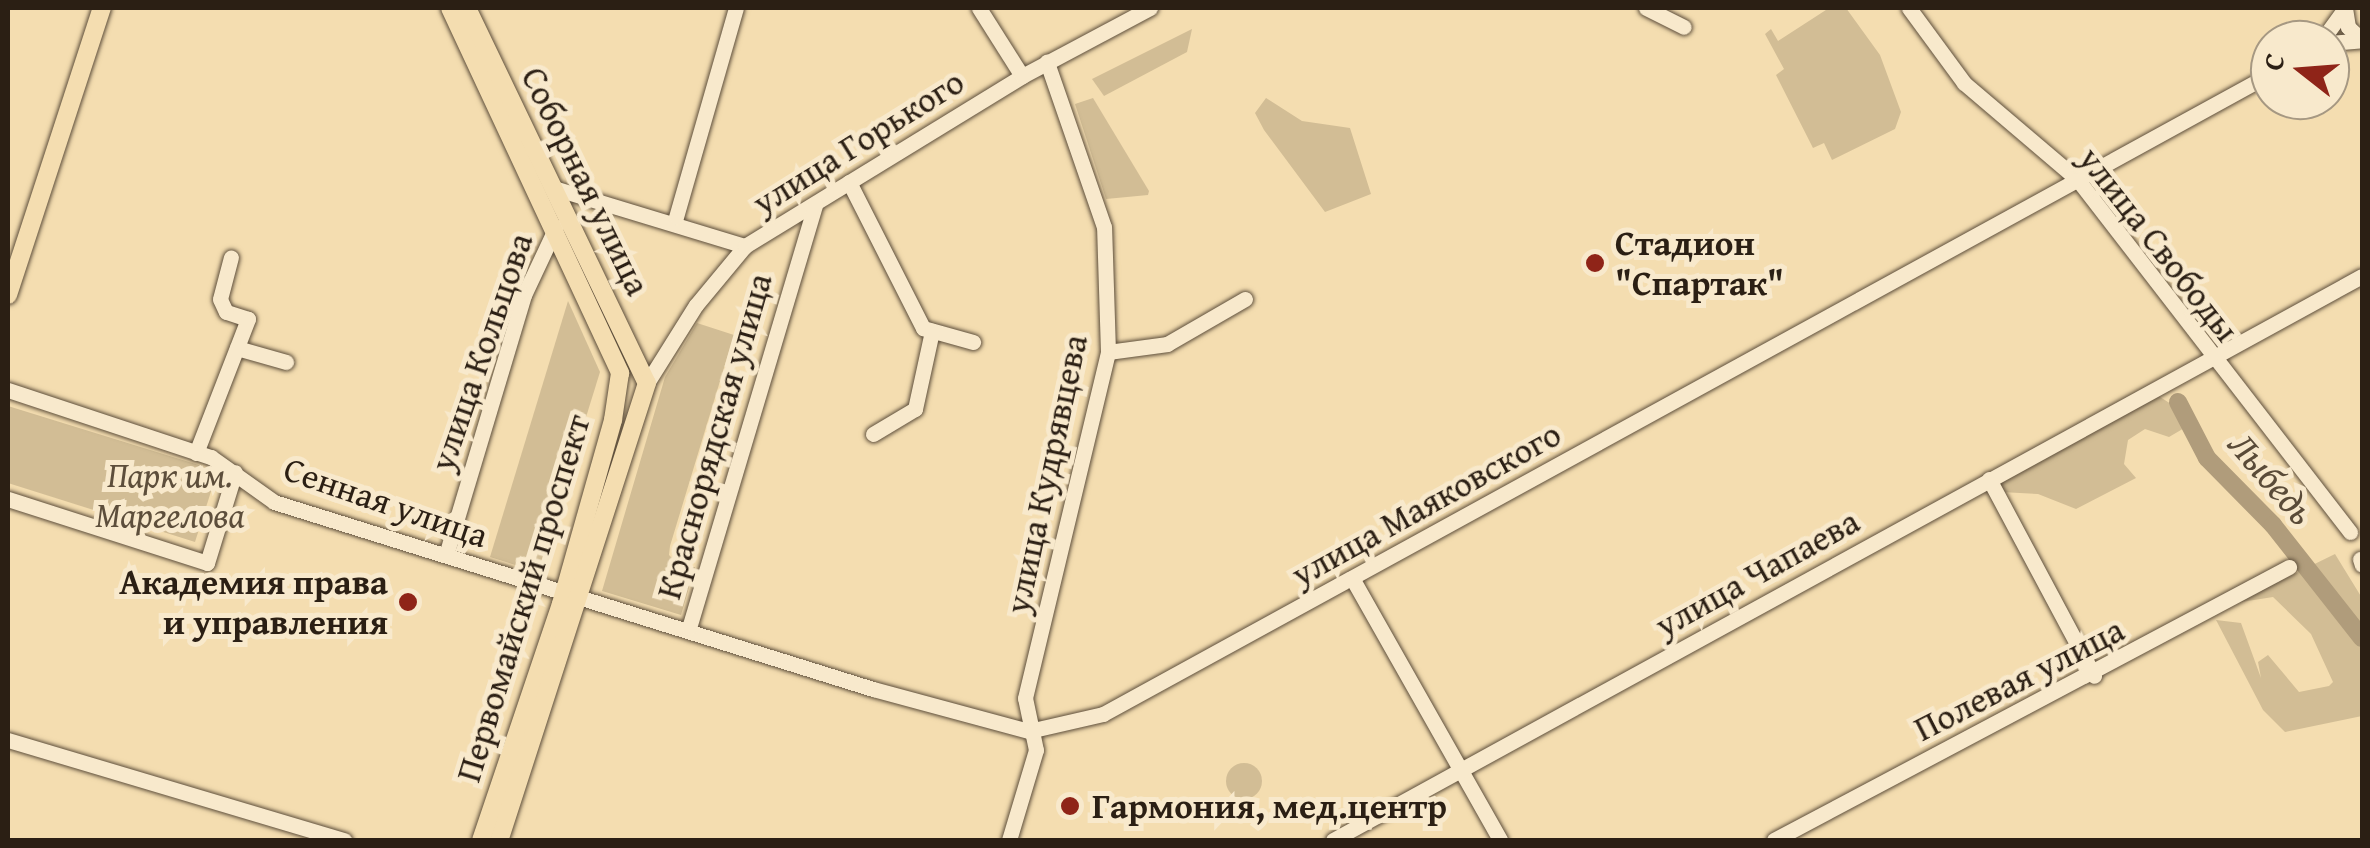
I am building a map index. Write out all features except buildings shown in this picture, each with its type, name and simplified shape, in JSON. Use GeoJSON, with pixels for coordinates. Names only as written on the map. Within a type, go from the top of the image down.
{"type":"FeatureCollection","features":[{"type":"Feature","properties":{"kind":"main road"},"geometry":{"type":"LineString","coordinates":[[8,295],[102,8]]}},
{"type":"Feature","properties":{"kind":"main road","name":"Соборная улица"},"geometry":{"type":"LineString","coordinates":[[450,8],[556,226],[620,372]]}},
{"type":"Feature","properties":{"kind":"main road","name":"Соборная улица"},"geometry":{"type":"LineString","coordinates":[[467,8],[648,383]]}},
{"type":"Feature","properties":{"kind":"main road","name":"Первомайский проспект"},"geometry":{"type":"LineString","coordinates":[[499,840],[572,592],[613,420],[620,372]]}},
{"type":"Feature","properties":{"kind":"main road","name":"Первомайский проспект"},"geometry":{"type":"LineString","coordinates":[[481,840],[648,383]]}},
{"type":"Feature","properties":{"kind":"street"},"geometry":{"type":"LineString","coordinates":[[676,218],[736,8]]}},
{"type":"Feature","properties":{"kind":"street"},"geometry":{"type":"LineString","coordinates":[[979,8],[1022,76]]}},
{"type":"Feature","properties":{"kind":"street","name":"улица Горького"},"geometry":{"type":"LineString","coordinates":[[648,383],[696,305],[745,246],[1022,76],[1150,8]]}},
{"type":"Feature","properties":{"kind":"street"},"geometry":{"type":"LineString","coordinates":[[1646,8],[1684,28]]}},
{"type":"Feature","properties":{"kind":"street","name":"улица Свободы"},"geometry":{"type":"LineString","coordinates":[[1908,8],[1964,83],[2078,180],[2212,359],[2355,537]]}},
{"type":"Feature","properties":{"kind":"street"},"geometry":{"type":"LineString","coordinates":[[2345,8],[2348,27],[2362,40]]}},
{"type":"Feature","properties":{"kind":"street","name":"улица Кудрявцева"},"geometry":{"type":"LineString","coordinates":[[1008,840],[1036,750],[1025,698],[1108,352],[1104,227],[1047,62]]}},
{"type":"Feature","properties":{"kind":"street","name":"улица Маяковского"},"geometry":{"type":"LineString","coordinates":[[572,592],[874,690],[1030,731],[1103,714],[2250,85]]}},
{"type":"Feature","properties":{"kind":"street"},"geometry":{"type":"LineString","coordinates":[[848,182],[923,328],[973,342]]}},
{"type":"Feature","properties":{"kind":"street"},"geometry":{"type":"LineString","coordinates":[[554,188],[745,246]]}},
{"type":"Feature","properties":{"kind":"street","name":"Краснорядская улица"},"geometry":{"type":"LineString","coordinates":[[690,628],[815,204]]}},
{"type":"Feature","properties":{"kind":"street","name":"улица Кольцова"},"geometry":{"type":"LineString","coordinates":[[446,555],[524,295],[556,226]]}},
{"type":"Feature","properties":{"kind":"street"},"geometry":{"type":"LineString","coordinates":[[196,452],[248,318],[226,312],[220,299],[231,258]]}},
{"type":"Feature","properties":{"kind":"street","name":"улица Чапаева"},"geometry":{"type":"LineString","coordinates":[[1333,840],[2362,276]]}},
{"type":"Feature","properties":{"kind":"street"},"geometry":{"type":"LineString","coordinates":[[1108,352],[1167,344],[1245,299]]}},
{"type":"Feature","properties":{"kind":"street"},"geometry":{"type":"LineString","coordinates":[[873,434],[915,409],[932,331]]}},
{"type":"Feature","properties":{"kind":"street"},"geometry":{"type":"LineString","coordinates":[[237,348],[286,362]]}},
{"type":"Feature","properties":{"kind":"street","name":"Сенная улица"},"geometry":{"type":"LineString","coordinates":[[8,390],[196,452],[235,472],[274,502],[572,592]]}},
{"type":"Feature","properties":{"kind":"street"},"geometry":{"type":"LineString","coordinates":[[8,498],[207,563],[235,472]]}},
{"type":"Feature","properties":{"kind":"street"},"geometry":{"type":"LineString","coordinates":[[1990,479],[2094,676]]}},
{"type":"Feature","properties":{"kind":"street","name":"Полевая улица"},"geometry":{"type":"LineString","coordinates":[[1774,840],[2094,676],[2289,567]]}},
{"type":"Feature","properties":{"kind":"street"},"geometry":{"type":"LineString","coordinates":[[1352,578],[1500,840]]}},
{"type":"Feature","properties":{"kind":"street"},"geometry":{"type":"LineString","coordinates":[[8,740],[344,840]]}},
{"type":"Feature","properties":{"kind":"green space"},"geometry":{"type":"Polygon","coordinates":[[[1829,8],[1846,8],[1880,55],[1901,112],[1895,129],[1832,160],[1824,143],[1813,148],[1776,75],[1784,69],[1765,34],[1771,29],[1778,41],[1829,8]]]}},
{"type":"Feature","properties":{"kind":"green space"},"geometry":{"type":"Polygon","coordinates":[[[1192,29],[1187,52],[1104,96],[1092,79],[1192,29]]]}},
{"type":"Feature","properties":{"kind":"green space"},"geometry":{"type":"Polygon","coordinates":[[[1093,98],[1148,195],[1106,199],[1075,104],[1093,98]]]}},
{"type":"Feature","properties":{"kind":"green space"},"geometry":{"type":"Polygon","coordinates":[[[1266,98],[1302,121],[1350,128],[1371,194],[1325,212],[1255,113],[1266,98]]]}},
{"type":"Feature","properties":{"kind":"green space"},"geometry":{"type":"Polygon","coordinates":[[[568,301],[600,372],[538,572],[490,557],[568,301]]]}},
{"type":"Feature","properties":{"kind":"green space"},"geometry":{"type":"Polygon","coordinates":[[[697,323],[734,335],[670,546],[669,555],[681,567],[695,567],[681,615],[602,591],[665,377],[697,323]]]}},
{"type":"Feature","properties":{"kind":"green space"},"geometry":{"type":"Polygon","coordinates":[[[2154,393],[2174,406],[2186,427],[2169,437],[2145,429],[2128,440],[2124,464],[2136,478],[2076,509],[2038,494],[2001,492],[1994,480],[2154,393]]]}},
{"type":"Feature","properties":{"kind":"green space","name":"Парк им. Маргелова"},"geometry":{"type":"Polygon","coordinates":[[[8,406],[202,466],[214,482],[195,542],[8,483],[8,406]]]}},
{"type":"Feature","properties":{"kind":"green space"},"geometry":{"type":"Polygon","coordinates":[[[2335,554],[2362,598],[2362,716],[2285,732],[2263,710],[2216,620],[2241,623],[2261,678],[2258,662],[2268,655],[2299,692],[2329,686],[2333,682],[2311,634],[2273,597],[2235,603],[2335,554]]]}},
{"type":"Feature","properties":{"kind":"green space"},"geometry":{"type":"Polygon","coordinates":[[[1244,763],[1257,768],[1262,781],[1257,794],[1244,799],[1231,794],[1226,781],[1231,768],[1244,763]]]}},
{"type":"Feature","properties":{"kind":"waterway","name":"Лыбедь"},"geometry":{"type":"LineString","coordinates":[[2178,402],[2207,458],[2273,525],[2362,638]]}},
{"type":"Feature","properties":{"kind":"place","name":"Стадион \"Спартак\""},"geometry":{"type":"Point","coordinates":[1595,263]}},
{"type":"Feature","properties":{"kind":"place","name":"Академия права и управления"},"geometry":{"type":"Point","coordinates":[408,602]}},
{"type":"Feature","properties":{"kind":"place","name":"Гармония, мед.центр"},"geometry":{"type":"Point","coordinates":[1070,806]}}]}
